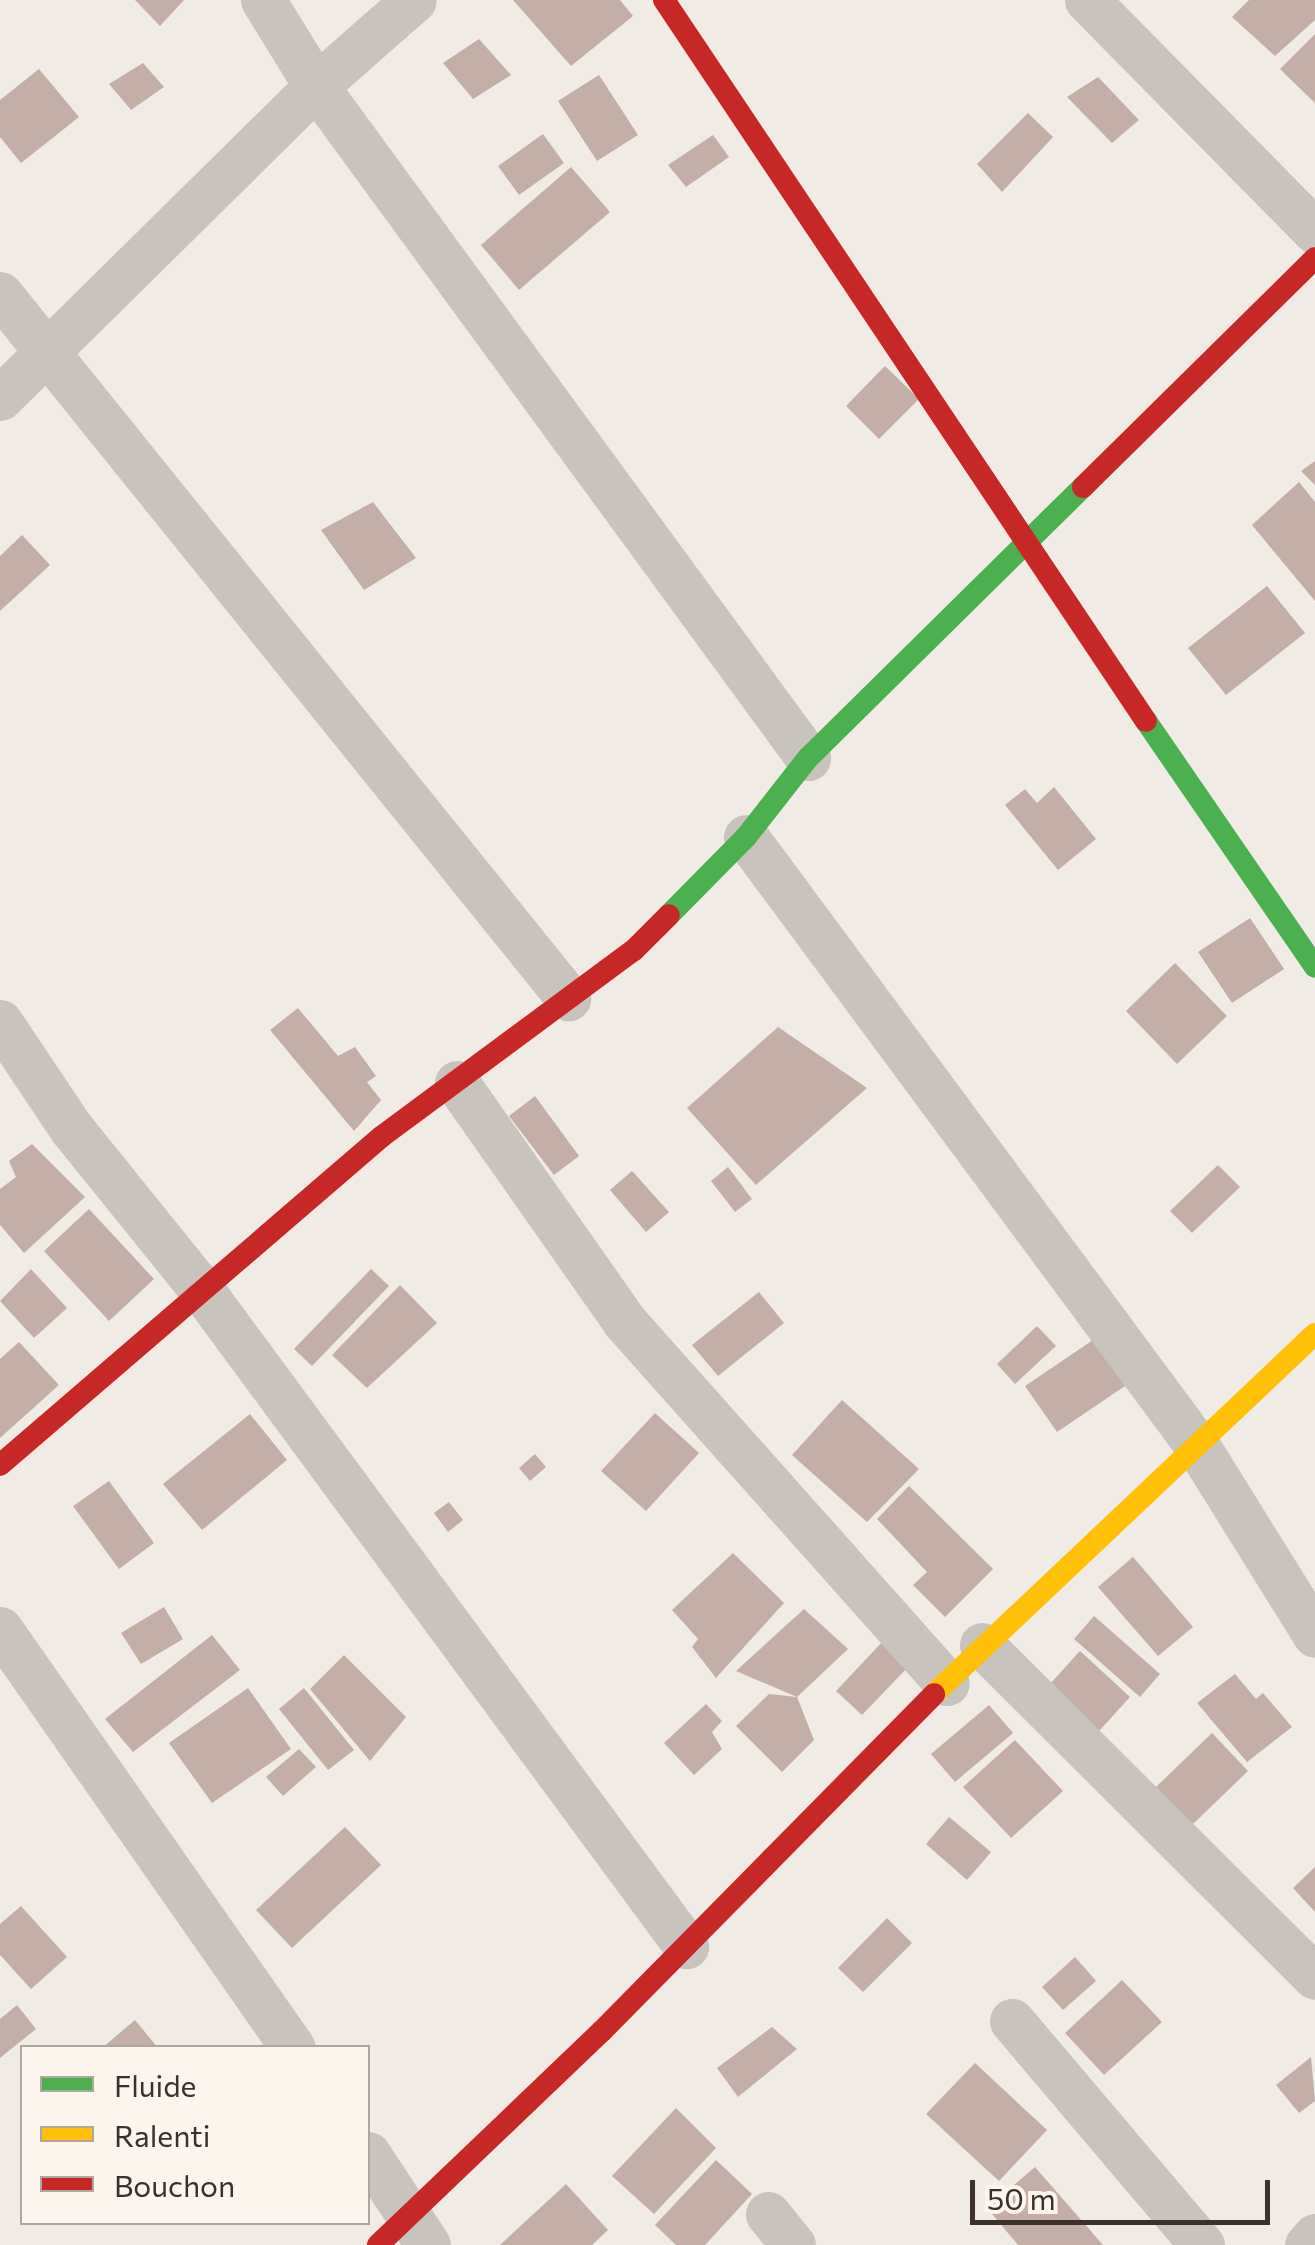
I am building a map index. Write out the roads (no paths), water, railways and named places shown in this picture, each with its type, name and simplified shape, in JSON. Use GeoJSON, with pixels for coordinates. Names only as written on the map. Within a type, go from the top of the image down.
{"type":"FeatureCollection","features":[{"type":"Feature","properties":{"kind":"street"},"geometry":{"type":"LineString","coordinates":[[263,0],[316,86],[808,758]]}},
{"type":"Feature","properties":{"kind":"street"},"geometry":{"type":"LineString","coordinates":[[0,398],[316,86],[414,0]]}},
{"type":"Feature","properties":{"kind":"street"},"geometry":{"type":"LineString","coordinates":[[664,0],[1027,548],[1315,967]]}},
{"type":"Feature","properties":{"kind":"street"},"geometry":{"type":"LineString","coordinates":[[1087,0],[1315,231]]}},
{"type":"Feature","properties":{"kind":"street"},"geometry":{"type":"LineString","coordinates":[[0,1465],[381,1137],[634,950],[746,837],[808,758],[1027,548],[1315,258]]}},
{"type":"Feature","properties":{"kind":"street"},"geometry":{"type":"LineString","coordinates":[[0,294],[568,998]]}},
{"type":"Feature","properties":{"kind":"street"},"geometry":{"type":"LineString","coordinates":[[746,837],[1198,1447],[1315,1635]]}},
{"type":"Feature","properties":{"kind":"street"},"geometry":{"type":"LineString","coordinates":[[0,1022],[71,1128],[201,1289],[686,1946]]}},
{"type":"Feature","properties":{"kind":"street"},"geometry":{"type":"LineString","coordinates":[[457,1083],[636,1336],[947,1682]]}},
{"type":"Feature","properties":{"kind":"street"},"geometry":{"type":"LineString","coordinates":[[370,2158],[405,2235],[982,1645],[1315,1334]]}},
{"type":"Feature","properties":{"kind":"street"},"geometry":{"type":"LineString","coordinates":[[0,1629],[291,2045]]}},
{"type":"Feature","properties":{"kind":"street"},"geometry":{"type":"LineString","coordinates":[[982,1645],[1315,1977]]}},
{"type":"Feature","properties":{"kind":"street"},"geometry":{"type":"LineString","coordinates":[[1012,2022],[1202,2245]]}},
{"type":"Feature","properties":{"kind":"street"},"geometry":{"type":"LineString","coordinates":[[1306,2245],[1315,2236]]}}]}
